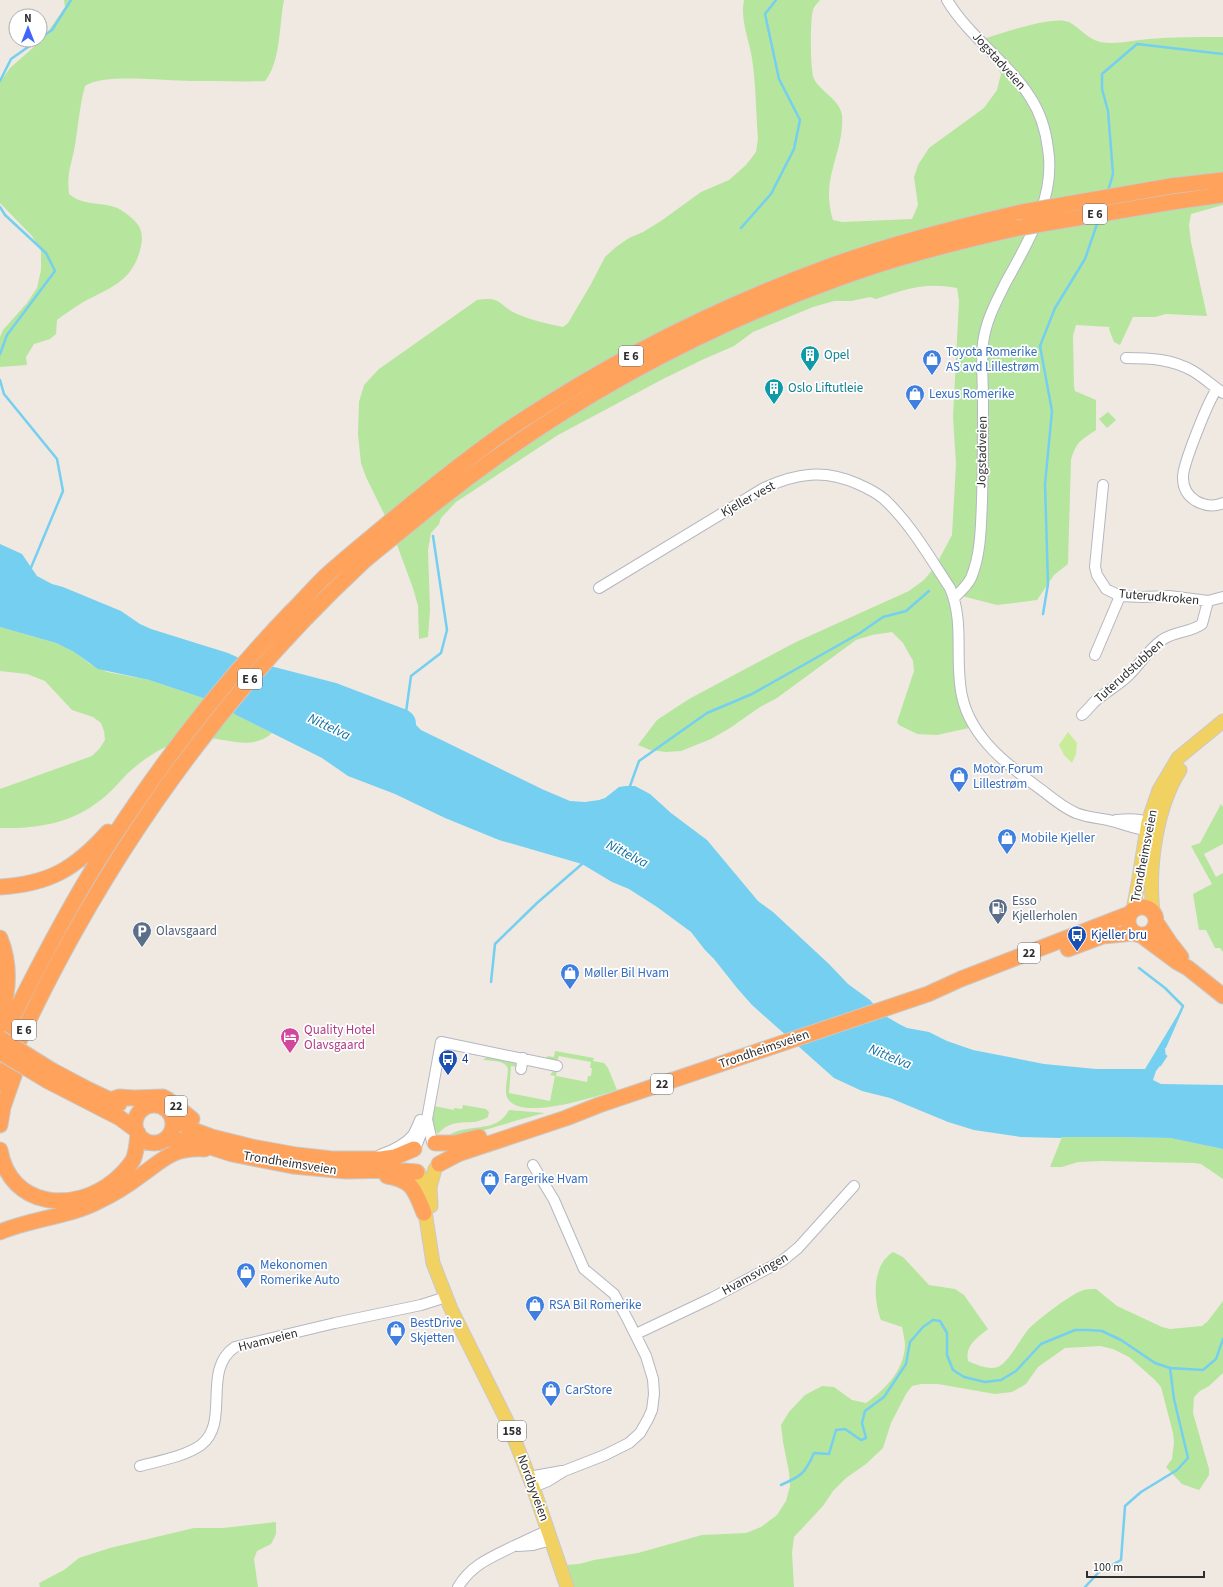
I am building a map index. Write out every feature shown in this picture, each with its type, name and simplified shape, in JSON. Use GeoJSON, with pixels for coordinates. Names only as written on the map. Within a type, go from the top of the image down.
{"type":"FeatureCollection","features":[{"type":"Feature","properties":{"kind":"highway","name":"E 6"},"geometry":{"type":"LineString","coordinates":[[0,1043],[73,903],[106,849],[140,798],[181,741],[241,667],[329,573],[468,458],[517,424],[594,376],[685,327],[760,293],[830,266],[905,241],[1022,212],[1171,186],[1223,180]]}},
{"type":"Feature","properties":{"kind":"highway","name":"E 6"},"geometry":{"type":"LineString","coordinates":[[0,1083],[50,978],[83,916],[114,864],[143,818],[232,700],[312,612],[365,560],[434,504],[522,440],[605,387],[692,340],[764,307],[839,278],[913,254],[1018,228],[1223,195]]}},
{"type":"Feature","properties":{"kind":"highway"},"geometry":{"type":"LineString","coordinates":[[0,887],[22,885],[41,881],[51,878],[71,867],[98,844],[140,798]]}},
{"type":"Feature","properties":{"kind":"highway","name":"22"},"geometry":{"type":"LineString","coordinates":[[1131,912],[1143,907],[1154,917]]}},
{"type":"Feature","properties":{"kind":"highway"},"geometry":{"type":"LineString","coordinates":[[1131,912],[1127,922],[1131,931],[1188,968],[1223,996]]}},
{"type":"Feature","properties":{"kind":"highway","name":"Trondheimsveien"},"geometry":{"type":"LineString","coordinates":[[928,994],[961,979],[1131,912]]}},
{"type":"Feature","properties":{"kind":"highway"},"geometry":{"type":"LineString","coordinates":[[1138,935],[1150,933],[1155,926],[1154,917]]}},
{"type":"Feature","properties":{"kind":"highway"},"geometry":{"type":"LineString","coordinates":[[1154,917],[1188,968]]}},
{"type":"Feature","properties":{"kind":"highway","name":"Trondheimsveien"},"geometry":{"type":"LineString","coordinates":[[437,1167],[458,1154],[894,1005],[928,994],[964,986],[989,978],[1094,939],[1114,935],[1138,935]]}},
{"type":"Feature","properties":{"kind":"highway"},"geometry":{"type":"LineString","coordinates":[[0,938],[6,956],[8,975],[6,998],[0,1019]]}},
{"type":"Feature","properties":{"kind":"highway"},"geometry":{"type":"LineString","coordinates":[[0,1124],[9,1088],[50,978]]}},
{"type":"Feature","properties":{"kind":"highway","name":"22"},"geometry":{"type":"LineString","coordinates":[[0,1038],[50,1076],[120,1118],[137,1131],[147,1142],[163,1140],[172,1131],[172,1117],[168,1110],[161,1106],[128,1106],[110,1100],[50,1076],[0,1052]]}},
{"type":"Feature","properties":{"kind":"highway","name":"22"},"geometry":{"type":"LineString","coordinates":[[110,1100],[119,1097],[163,1097],[199,1124],[223,1134],[234,1143]]}},
{"type":"Feature","properties":{"kind":"highway","name":"Trondheimsveien"},"geometry":{"type":"LineString","coordinates":[[433,1143],[460,1142],[541,1117],[599,1105]]}},
{"type":"Feature","properties":{"kind":"highway","name":"22"},"geometry":{"type":"LineString","coordinates":[[137,1131],[137,1117],[146,1107]]}},
{"type":"Feature","properties":{"kind":"highway","name":"Trondheimsveien"},"geometry":{"type":"LineString","coordinates":[[172,1117],[193,1130],[234,1143],[332,1159],[364,1166],[418,1172]]}},
{"type":"Feature","properties":{"kind":"highway"},"geometry":{"type":"LineString","coordinates":[[0,1150],[6,1170],[20,1187],[38,1198],[54,1202],[70,1201],[98,1192],[124,1172],[135,1153],[137,1131]]}},
{"type":"Feature","properties":{"kind":"highway"},"geometry":{"type":"LineString","coordinates":[[118,1190],[136,1173],[163,1140]]}},
{"type":"Feature","properties":{"kind":"highway","name":"Trondheimsveien"},"geometry":{"type":"LineString","coordinates":[[163,1140],[192,1141],[220,1150],[292,1166],[331,1170],[364,1166],[395,1157],[415,1146]]}},
{"type":"Feature","properties":{"kind":"highway","name":"22"},"geometry":{"type":"LineString","coordinates":[[415,1146],[426,1141],[433,1143]]}},
{"type":"Feature","properties":{"kind":"highway"},"geometry":{"type":"LineString","coordinates":[[433,1143],[439,1152],[437,1167]]}},
{"type":"Feature","properties":{"kind":"highway"},"geometry":{"type":"LineString","coordinates":[[415,1146],[412,1162],[418,1172]]}},
{"type":"Feature","properties":{"kind":"highway"},"geometry":{"type":"LineString","coordinates":[[0,1232],[25,1223],[87,1207],[102,1200],[140,1176],[160,1160],[175,1153],[190,1149],[220,1150]]}},
{"type":"Feature","properties":{"kind":"highway","name":"22"},"geometry":{"type":"LineString","coordinates":[[364,1166],[406,1181],[414,1189],[424,1213]]}},
{"type":"Feature","properties":{"kind":"highway","name":"22"},"geometry":{"type":"LineString","coordinates":[[418,1172],[425,1174],[437,1167]]}},
{"type":"Feature","properties":{"kind":"main road","name":"Trondheimsveien"},"geometry":{"type":"LineString","coordinates":[[1131,912],[1151,827],[1178,772],[1196,744],[1223,721]]}},
{"type":"Feature","properties":{"kind":"main road","name":"Trondheimsveien"},"geometry":{"type":"LineString","coordinates":[[1151,827],[1154,917]]}},
{"type":"Feature","properties":{"kind":"main road","name":"Nordbyveien"},"geometry":{"type":"LineString","coordinates":[[437,1167],[430,1187],[430,1198],[441,1283]]}},
{"type":"Feature","properties":{"kind":"main road","name":"Nordbyveien"},"geometry":{"type":"LineString","coordinates":[[418,1172],[433,1263],[446,1297],[502,1408],[531,1482],[567,1587]]}},
{"type":"Feature","properties":{"kind":"street","name":"Jogstadveien"},"geometry":{"type":"LineString","coordinates":[[947,0],[965,25],[1020,82],[1031,98],[1045,134],[1049,162],[1046,196],[1039,217],[1027,243],[990,312],[986,327],[983,344],[983,452],[980,537],[975,567],[970,580],[954,598]]}},
{"type":"Feature","properties":{"kind":"street"},"geometry":{"type":"LineString","coordinates":[[1126,358],[1164,360],[1194,372],[1220,391],[1207,407],[1185,466],[1183,477],[1185,489],[1188,495],[1195,500],[1205,505],[1223,503]]}},
{"type":"Feature","properties":{"kind":"street","name":"Kjeller vest"},"geometry":{"type":"LineString","coordinates":[[599,588],[764,488],[782,480],[802,475],[821,474],[837,476],[869,489],[884,499],[923,547],[950,588],[954,598]]}},
{"type":"Feature","properties":{"kind":"street","name":"Tuterudkroken"},"geometry":{"type":"LineString","coordinates":[[1103,485],[1095,567],[1097,575],[1106,589],[1120,596],[1169,596],[1208,601],[1223,597]]}},
{"type":"Feature","properties":{"kind":"street"},"geometry":{"type":"LineString","coordinates":[[1095,655],[1120,596]]}},
{"type":"Feature","properties":{"kind":"street"},"geometry":{"type":"LineString","coordinates":[[954,598],[958,614],[959,675],[962,696],[968,714],[978,732],[992,750],[1010,766],[1066,807],[1082,815],[1108,820],[1135,819],[1151,827]]}},
{"type":"Feature","properties":{"kind":"street","name":"Tuterudstubben"},"geometry":{"type":"LineString","coordinates":[[1082,715],[1098,699],[1127,677],[1155,645],[1164,638],[1192,630],[1202,624],[1208,601]]}},
{"type":"Feature","properties":{"kind":"street"},"geometry":{"type":"LineString","coordinates":[[415,1146],[427,1119],[441,1042],[523,1058],[550,1068]]}},
{"type":"Feature","properties":{"kind":"street"},"geometry":{"type":"LineString","coordinates":[[521,1069],[523,1058]]}},
{"type":"Feature","properties":{"kind":"street"},"geometry":{"type":"LineString","coordinates":[[364,1166],[386,1152],[406,1142],[413,1135],[428,1108]]}},
{"type":"Feature","properties":{"kind":"street"},"geometry":{"type":"LineString","coordinates":[[427,1119],[433,1143]]}},
{"type":"Feature","properties":{"kind":"street"},"geometry":{"type":"LineString","coordinates":[[531,1482],[548,1481],[564,1471],[605,1455],[629,1443],[640,1433],[648,1419],[652,1410],[654,1398],[653,1379],[646,1356],[636,1334],[614,1294],[584,1269],[554,1200],[532,1165]]}},
{"type":"Feature","properties":{"kind":"street","name":"Hvamsvingen"},"geometry":{"type":"LineString","coordinates":[[636,1334],[712,1298],[782,1261],[798,1248],[854,1186]]}},
{"type":"Feature","properties":{"kind":"street","name":"Hvamveien"},"geometry":{"type":"LineString","coordinates":[[140,1466],[180,1455],[201,1446],[209,1438],[216,1409],[218,1378],[221,1364],[227,1353],[235,1348],[335,1323],[421,1305],[446,1297]]}},
{"type":"Feature","properties":{"kind":"street"},"geometry":{"type":"LineString","coordinates":[[458,1587],[471,1571],[483,1561],[514,1547],[533,1545],[550,1536]]}},
{"type":"Feature","properties":{"kind":"green space"},"geometry":{"type":"Polygon","coordinates":[[[64,0],[284,0],[277,53],[274,64],[265,81],[120,79],[94,82],[85,86],[69,172],[69,194],[84,202],[117,208],[131,217],[138,225],[142,234],[138,258],[127,275],[120,281],[81,303],[57,320],[56,334],[50,339],[34,344],[26,357],[27,365],[0,367],[0,337],[3,330],[27,303],[37,288],[41,270],[41,251],[32,236],[0,203],[0,82],[10,68],[33,48],[48,48],[48,32],[65,7],[64,0]]]}},
{"type":"Feature","properties":{"kind":"green space"},"geometry":{"type":"Polygon","coordinates":[[[744,0],[820,0],[815,6],[811,24],[812,66],[814,79],[817,84],[834,100],[841,110],[842,115],[842,132],[830,181],[829,196],[833,220],[842,222],[912,219],[918,205],[914,177],[918,165],[929,148],[984,108],[997,90],[1001,74],[986,43],[986,38],[1028,26],[1062,20],[1069,22],[1096,41],[1106,43],[1168,38],[1223,37],[1223,205],[1191,214],[1189,225],[1191,242],[1207,316],[1166,314],[1155,317],[1133,317],[1120,345],[1114,342],[1109,329],[1110,327],[1076,325],[1073,336],[1074,387],[1075,391],[1096,400],[1096,430],[1086,436],[1077,445],[1071,460],[1068,564],[1054,575],[1037,600],[997,605],[954,594],[957,654],[954,682],[969,728],[937,735],[917,734],[899,725],[897,722],[914,671],[913,661],[903,643],[892,632],[872,635],[856,640],[777,698],[760,707],[711,739],[681,751],[666,752],[650,750],[638,745],[657,720],[689,699],[796,642],[909,591],[924,580],[935,567],[952,535],[956,464],[953,417],[959,301],[957,288],[945,286],[925,286],[876,299],[870,297],[851,301],[834,301],[813,307],[753,332],[734,346],[663,379],[558,435],[456,502],[441,518],[439,524],[431,533],[428,550],[430,610],[428,637],[419,639],[418,606],[413,588],[390,526],[366,477],[361,463],[358,434],[359,402],[364,385],[379,369],[477,300],[496,300],[517,314],[540,322],[563,327],[568,323],[605,257],[616,247],[629,238],[643,232],[661,221],[701,192],[729,180],[746,165],[756,152],[758,139],[751,51],[743,15],[744,0]]]}},
{"type":"Feature","properties":{"kind":"green space"},"geometry":{"type":"Polygon","coordinates":[[[1108,412],[1116,420],[1107,428],[1099,419],[1108,412]]]}},
{"type":"Feature","properties":{"kind":"green space"},"geometry":{"type":"Polygon","coordinates":[[[0,627],[56,643],[74,652],[90,664],[107,672],[149,680],[218,703],[236,715],[272,733],[265,738],[250,743],[204,738],[177,742],[161,749],[144,760],[128,773],[101,800],[75,816],[47,825],[0,828],[0,789],[92,756],[105,740],[101,723],[93,717],[72,710],[45,681],[27,674],[0,671],[0,627]]]}},
{"type":"Feature","properties":{"kind":"green space"},"geometry":{"type":"Polygon","coordinates":[[[1068,732],[1077,743],[1076,754],[1072,763],[1064,755],[1059,745],[1068,732]]]}},
{"type":"Feature","properties":{"kind":"green space"},"geometry":{"type":"Polygon","coordinates":[[[1221,804],[1223,807],[1223,844],[1204,854],[1216,877],[1223,873],[1223,952],[1220,948],[1215,948],[1206,930],[1199,930],[1193,894],[1212,884],[1191,846],[1200,843],[1221,804]]]}},
{"type":"Feature","properties":{"kind":"green space"},"geometry":{"type":"Polygon","coordinates":[[[555,1051],[594,1058],[593,1061],[604,1063],[608,1068],[617,1090],[559,1106],[526,1108],[514,1104],[507,1097],[507,1066],[501,1062],[483,1060],[487,1057],[518,1064],[518,1067],[511,1066],[509,1093],[550,1101],[555,1076],[550,1075],[554,1070],[557,1070],[556,1076],[587,1082],[588,1076],[591,1076],[592,1068],[590,1068],[591,1062],[559,1056],[557,1061],[544,1059],[548,1056],[554,1057],[555,1051]]]}},
{"type":"Feature","properties":{"kind":"green space"},"geometry":{"type":"Polygon","coordinates":[[[463,1105],[486,1109],[489,1112],[488,1117],[475,1122],[456,1123],[450,1125],[438,1134],[435,1131],[432,1117],[434,1106],[454,1110],[454,1108],[462,1109],[463,1105]]]}},
{"type":"Feature","properties":{"kind":"green space"},"geometry":{"type":"Polygon","coordinates":[[[509,1110],[545,1113],[475,1133],[447,1137],[455,1132],[488,1126],[496,1123],[503,1118],[509,1110]]]}},
{"type":"Feature","properties":{"kind":"green space"},"geometry":{"type":"Polygon","coordinates":[[[1062,1137],[1170,1138],[1223,1149],[1223,1179],[1201,1164],[1194,1163],[1102,1161],[1078,1162],[1062,1167],[1050,1167],[1062,1137]]]}},
{"type":"Feature","properties":{"kind":"green space"},"geometry":{"type":"Polygon","coordinates":[[[893,1252],[903,1257],[929,1285],[955,1289],[964,1295],[988,1329],[970,1346],[968,1351],[968,1361],[986,1367],[994,1368],[1002,1364],[1010,1356],[1027,1331],[1044,1315],[1076,1293],[1083,1290],[1096,1289],[1117,1306],[1162,1327],[1170,1329],[1202,1326],[1208,1321],[1223,1301],[1223,1373],[1194,1397],[1193,1413],[1209,1469],[1209,1475],[1200,1489],[1199,1490],[1182,1484],[1166,1467],[1172,1459],[1174,1443],[1173,1433],[1161,1387],[1155,1380],[1129,1357],[1113,1349],[1100,1346],[1065,1348],[1038,1367],[1026,1384],[1012,1392],[995,1394],[938,1384],[921,1384],[912,1386],[906,1394],[891,1423],[883,1448],[866,1464],[846,1478],[833,1491],[823,1506],[794,1537],[792,1553],[794,1587],[574,1587],[565,1565],[579,1564],[638,1553],[702,1535],[746,1533],[761,1527],[777,1515],[786,1501],[790,1486],[781,1425],[789,1412],[805,1395],[822,1386],[834,1387],[852,1400],[866,1403],[886,1386],[892,1379],[901,1363],[905,1346],[902,1327],[881,1320],[878,1312],[876,1293],[876,1283],[881,1265],[893,1252]]]}},
{"type":"Feature","properties":{"kind":"green space"},"geometry":{"type":"Polygon","coordinates":[[[276,1522],[276,1534],[271,1544],[257,1551],[254,1559],[258,1587],[40,1587],[39,1583],[64,1570],[79,1558],[110,1548],[194,1528],[223,1528],[276,1522]]]}},
{"type":"Feature","properties":{"kind":"water","name":"Nittelva"},"geometry":{"type":"Polygon","coordinates":[[[0,544],[22,554],[37,576],[52,584],[63,587],[121,611],[140,624],[151,629],[228,653],[239,658],[336,683],[407,710],[413,715],[416,725],[421,730],[544,790],[570,801],[585,802],[599,800],[605,798],[619,787],[626,786],[635,786],[650,794],[671,813],[707,840],[758,901],[773,912],[829,964],[848,984],[870,1000],[882,1014],[907,1028],[929,1032],[947,1041],[973,1050],[1044,1064],[1096,1069],[1145,1069],[1183,1006],[1165,1048],[1166,1058],[1156,1071],[1153,1080],[1161,1084],[1223,1085],[1223,1149],[1170,1138],[1021,1137],[974,1130],[948,1122],[890,1098],[862,1091],[834,1078],[752,1005],[691,932],[629,889],[612,882],[582,864],[499,840],[445,818],[395,794],[348,776],[322,758],[236,715],[218,703],[149,680],[98,669],[74,652],[56,643],[0,627],[0,544]]]}},
{"type":"Feature","properties":{"kind":"waterway"},"geometry":{"type":"LineString","coordinates":[[48,33],[52,30],[71,0]]}},
{"type":"Feature","properties":{"kind":"waterway"},"geometry":{"type":"LineString","coordinates":[[741,228],[771,194],[794,149],[800,120],[779,79],[765,14],[776,0]]}},
{"type":"Feature","properties":{"kind":"waterway"},"geometry":{"type":"LineString","coordinates":[[1108,191],[1113,174],[1108,111],[1102,89],[1102,74],[1137,44],[1223,54]]}},
{"type":"Feature","properties":{"kind":"waterway"},"geometry":{"type":"LineString","coordinates":[[0,81],[11,59],[27,48]]}},
{"type":"Feature","properties":{"kind":"waterway"},"geometry":{"type":"LineString","coordinates":[[0,207],[5,215],[46,253],[55,271],[7,335],[0,354]]}},
{"type":"Feature","properties":{"kind":"waterway"},"geometry":{"type":"LineString","coordinates":[[1043,614],[1048,584],[1045,484],[1052,411],[1040,346],[1055,308],[1085,259],[1098,221]]}},
{"type":"Feature","properties":{"kind":"waterway"},"geometry":{"type":"LineString","coordinates":[[0,380],[4,394],[57,459],[63,491],[30,570]]}},
{"type":"Feature","properties":{"kind":"waterway"},"geometry":{"type":"LineString","coordinates":[[406,712],[411,676],[441,653],[447,630],[433,536]]}},
{"type":"Feature","properties":{"kind":"waterway"},"geometry":{"type":"LineString","coordinates":[[630,786],[639,761],[707,713],[752,694],[860,633],[883,617],[906,611],[929,591]]}},
{"type":"Feature","properties":{"kind":"waterway"},"geometry":{"type":"LineString","coordinates":[[491,982],[495,944],[537,903],[582,864],[582,861]]}},
{"type":"Feature","properties":{"kind":"waterway"},"geometry":{"type":"LineString","coordinates":[[1139,968],[1165,988],[1183,1006],[1165,1047]]}},
{"type":"Feature","properties":{"kind":"waterway"},"geometry":{"type":"LineString","coordinates":[[1160,1065],[1166,1056]]}},
{"type":"Feature","properties":{"kind":"waterway"},"geometry":{"type":"LineString","coordinates":[[781,1485],[802,1474],[808,1466],[814,1453],[829,1454],[836,1430],[845,1429],[861,1440],[866,1438],[862,1423],[865,1411],[884,1397],[906,1364],[910,1342],[923,1327],[933,1320],[940,1321],[947,1333],[947,1355],[953,1370],[964,1377],[985,1382],[1001,1380],[1016,1371],[1041,1344],[1075,1330],[1102,1331],[1121,1340],[1155,1363],[1170,1368],[1203,1370],[1216,1359],[1223,1339]]}},
{"type":"Feature","properties":{"kind":"waterway"},"geometry":{"type":"LineString","coordinates":[[1085,1587],[1099,1572],[1121,1560],[1125,1506],[1141,1492],[1177,1470],[1188,1458],[1174,1399],[1170,1368]]}},
{"type":"Feature","properties":{"kind":"place","name":"Opel"},"geometry":{"type":"Point","coordinates":[810,372]}},
{"type":"Feature","properties":{"kind":"place","name":"Toyota Romerike AS avd Lillestrøm"},"geometry":{"type":"Point","coordinates":[932,376]}},
{"type":"Feature","properties":{"kind":"place","name":"Oslo Liftutleie"},"geometry":{"type":"Point","coordinates":[774,405]}},
{"type":"Feature","properties":{"kind":"place","name":"Lexus Romerike"},"geometry":{"type":"Point","coordinates":[915,411]}},
{"type":"Feature","properties":{"kind":"place","name":"Motor Forum Lillestrøm"},"geometry":{"type":"Point","coordinates":[959,793]}},
{"type":"Feature","properties":{"kind":"place","name":"Mobile Kjeller"},"geometry":{"type":"Point","coordinates":[1007,855]}},
{"type":"Feature","properties":{"kind":"place","name":"Esso Kjellerholen"},"geometry":{"type":"Point","coordinates":[998,925]}},
{"type":"Feature","properties":{"kind":"place","name":"Olavsgaard"},"geometry":{"type":"Point","coordinates":[142,948]}},
{"type":"Feature","properties":{"kind":"place","name":"Kjeller bru"},"geometry":{"type":"Point","coordinates":[1077,952]}},
{"type":"Feature","properties":{"kind":"place","name":"Møller Bil Hvam"},"geometry":{"type":"Point","coordinates":[570,990]}},
{"type":"Feature","properties":{"kind":"place","name":"Quality Hotel Olavsgaard"},"geometry":{"type":"Point","coordinates":[290,1054]}},
{"type":"Feature","properties":{"kind":"place","name":"4"},"geometry":{"type":"Point","coordinates":[448,1076]}},
{"type":"Feature","properties":{"kind":"place","name":"Fargerike Hvam"},"geometry":{"type":"Point","coordinates":[490,1196]}},
{"type":"Feature","properties":{"kind":"place","name":"Mekonomen Romerike Auto"},"geometry":{"type":"Point","coordinates":[246,1289]}},
{"type":"Feature","properties":{"kind":"place","name":"RSA Bil Romerike"},"geometry":{"type":"Point","coordinates":[535,1322]}},
{"type":"Feature","properties":{"kind":"place","name":"BestDrive Skjetten"},"geometry":{"type":"Point","coordinates":[396,1347]}},
{"type":"Feature","properties":{"kind":"place","name":"CarStore"},"geometry":{"type":"Point","coordinates":[551,1407]}}]}
